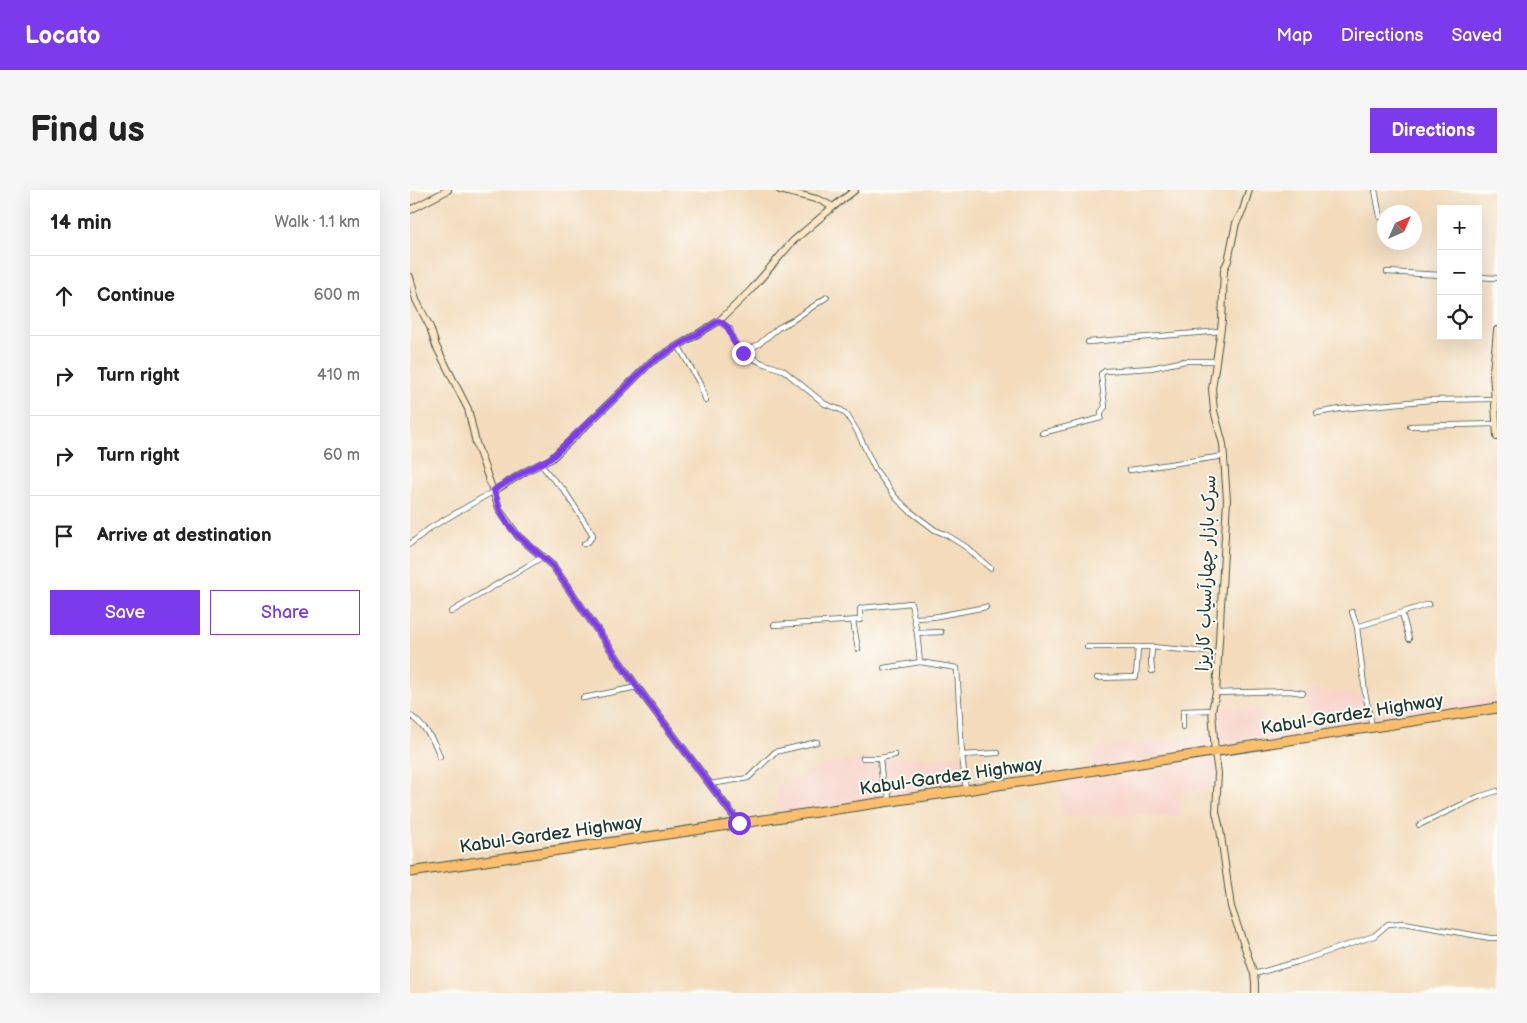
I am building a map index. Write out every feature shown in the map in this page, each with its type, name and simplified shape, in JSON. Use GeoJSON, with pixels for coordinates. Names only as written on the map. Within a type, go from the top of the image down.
{"type":"FeatureCollection","features":[{"type":"Feature","properties":{"kind":"highway","name":"Kabul-Gardez Highway"},"geometry":{"type":"LineString","coordinates":[[410,872],[1215,753],[1372,726],[1497,708]]}},
{"type":"Feature","properties":{"kind":"street"},"geometry":{"type":"LineString","coordinates":[[410,210],[448,190]]}},
{"type":"Feature","properties":{"kind":"street"},"geometry":{"type":"LineString","coordinates":[[410,544],[430,528],[558,453],[651,362],[719,321],[750,291],[793,241],[855,190]]}},
{"type":"Feature","properties":{"kind":"street","name":"سرک بازار چهارآسیاب کاریزا"},"geometry":{"type":"LineString","coordinates":[[1249,190],[1243,210],[1236,223],[1228,261],[1224,269],[1222,321],[1212,389],[1214,411],[1224,456],[1227,500],[1216,693],[1212,710],[1218,773],[1216,812],[1231,907],[1254,974],[1256,983],[1255,993]]}},
{"type":"Feature","properties":{"kind":"street"},"geometry":{"type":"LineString","coordinates":[[1375,190],[1378,205]]}},
{"type":"Feature","properties":{"kind":"street"},"geometry":{"type":"LineString","coordinates":[[784,191],[820,200],[833,207]]}},
{"type":"Feature","properties":{"kind":"street"},"geometry":{"type":"LineString","coordinates":[[1388,272],[1437,275]]}},
{"type":"Feature","properties":{"kind":"street"},"geometry":{"type":"LineString","coordinates":[[410,277],[416,300],[430,328],[436,346],[468,410],[476,443],[500,511],[518,536],[544,556],[553,566],[637,687],[739,823]]}},
{"type":"Feature","properties":{"kind":"street"},"geometry":{"type":"LineString","coordinates":[[1482,277],[1497,278]]}},
{"type":"Feature","properties":{"kind":"street"},"geometry":{"type":"LineString","coordinates":[[743,353],[827,297]]}},
{"type":"Feature","properties":{"kind":"street"},"geometry":{"type":"LineString","coordinates":[[719,321],[728,326],[733,340],[743,353],[762,363],[783,370],[825,404],[840,410],[847,416],[857,430],[876,469],[896,498],[911,512],[936,530],[960,543],[990,568]]}},
{"type":"Feature","properties":{"kind":"street"},"geometry":{"type":"LineString","coordinates":[[1497,330],[1493,371],[1497,437]]}},
{"type":"Feature","properties":{"kind":"street"},"geometry":{"type":"LineString","coordinates":[[1088,342],[1221,331]]}},
{"type":"Feature","properties":{"kind":"street"},"geometry":{"type":"LineString","coordinates":[[678,345],[700,384],[706,401]]}},
{"type":"Feature","properties":{"kind":"street"},"geometry":{"type":"LineString","coordinates":[[1042,433],[1101,418],[1101,412],[1105,407],[1101,374],[1105,371],[1151,368],[1185,361],[1216,361]]}},
{"type":"Feature","properties":{"kind":"street"},"geometry":{"type":"LineString","coordinates":[[1316,413],[1431,400],[1494,399]]}},
{"type":"Feature","properties":{"kind":"street"},"geometry":{"type":"LineString","coordinates":[[1410,426],[1496,424]]}},
{"type":"Feature","properties":{"kind":"street"},"geometry":{"type":"LineString","coordinates":[[1130,470],[1224,456]]}},
{"type":"Feature","properties":{"kind":"street"},"geometry":{"type":"LineString","coordinates":[[540,463],[564,490],[593,535],[584,544]]}},
{"type":"Feature","properties":{"kind":"street"},"geometry":{"type":"LineString","coordinates":[[451,612],[544,556]]}},
{"type":"Feature","properties":{"kind":"street"},"geometry":{"type":"LineString","coordinates":[[774,625],[861,620],[860,609],[862,608],[911,603],[915,618],[920,662]]}},
{"type":"Feature","properties":{"kind":"street"},"geometry":{"type":"LineString","coordinates":[[1358,627],[1429,604]]}},
{"type":"Feature","properties":{"kind":"street"},"geometry":{"type":"LineString","coordinates":[[915,618],[933,617],[986,607]]}},
{"type":"Feature","properties":{"kind":"street"},"geometry":{"type":"LineString","coordinates":[[1352,612],[1358,627],[1365,693],[1372,726]]}},
{"type":"Feature","properties":{"kind":"street"},"geometry":{"type":"LineString","coordinates":[[1402,613],[1409,639]]}},
{"type":"Feature","properties":{"kind":"street"},"geometry":{"type":"LineString","coordinates":[[853,621],[858,649]]}},
{"type":"Feature","properties":{"kind":"street"},"geometry":{"type":"LineString","coordinates":[[917,633],[941,632]]}},
{"type":"Feature","properties":{"kind":"street"},"geometry":{"type":"LineString","coordinates":[[1087,646],[1152,647],[1218,653]]}},
{"type":"Feature","properties":{"kind":"street"},"geometry":{"type":"LineString","coordinates":[[1097,678],[1136,677],[1138,647]]}},
{"type":"Feature","properties":{"kind":"street"},"geometry":{"type":"LineString","coordinates":[[1152,647],[1152,671]]}},
{"type":"Feature","properties":{"kind":"street"},"geometry":{"type":"LineString","coordinates":[[884,668],[920,662],[957,668],[966,790]]}},
{"type":"Feature","properties":{"kind":"street"},"geometry":{"type":"LineString","coordinates":[[584,698],[637,687]]}},
{"type":"Feature","properties":{"kind":"street"},"geometry":{"type":"LineString","coordinates":[[1216,693],[1303,692]]}},
{"type":"Feature","properties":{"kind":"street"},"geometry":{"type":"LineString","coordinates":[[1183,727],[1184,711],[1212,710]]}},
{"type":"Feature","properties":{"kind":"street"},"geometry":{"type":"LineString","coordinates":[[410,715],[424,726],[437,747],[440,758]]}},
{"type":"Feature","properties":{"kind":"street"},"geometry":{"type":"LineString","coordinates":[[710,784],[748,778],[775,752],[817,742]]}},
{"type":"Feature","properties":{"kind":"street"},"geometry":{"type":"LineString","coordinates":[[962,755],[998,753]]}},
{"type":"Feature","properties":{"kind":"street"},"geometry":{"type":"LineString","coordinates":[[862,758],[880,758],[895,755]]}},
{"type":"Feature","properties":{"kind":"street"},"geometry":{"type":"LineString","coordinates":[[880,758],[882,780],[888,787],[889,801]]}},
{"type":"Feature","properties":{"kind":"street"},"geometry":{"type":"LineString","coordinates":[[1419,825],[1478,797],[1497,791]]}},
{"type":"Feature","properties":{"kind":"street"},"geometry":{"type":"LineString","coordinates":[[1254,974],[1297,962],[1374,936],[1388,924],[1404,922],[1497,938]]}},
{"type":"Feature","properties":{"kind":"shaded area"},"geometry":{"type":"Polygon","coordinates":[[[1305,689],[1366,696],[1371,714],[1497,695],[1497,704],[1094,769],[1092,749],[1211,735],[1214,707],[1262,711],[1267,729],[1311,726],[1305,689]]]}},
{"type":"Feature","properties":{"kind":"shaded area"},"geometry":{"type":"Polygon","coordinates":[[[961,754],[968,788],[778,815],[776,788],[824,765],[897,757],[928,758],[961,754]]]}},
{"type":"Feature","properties":{"kind":"shaded area"},"geometry":{"type":"Polygon","coordinates":[[[1217,756],[1219,787],[1180,792],[1181,817],[1112,814],[1064,816],[1058,781],[1217,756]]]}},
{"type":"Feature","properties":{"kind":"route"},"geometry":{"type":"LineString","coordinates":[[739,823],[637,687],[553,566],[544,556],[518,536],[508,524],[500,511],[494,490],[558,453],[651,362],[719,321],[728,326],[733,340],[743,353]]}}]}
